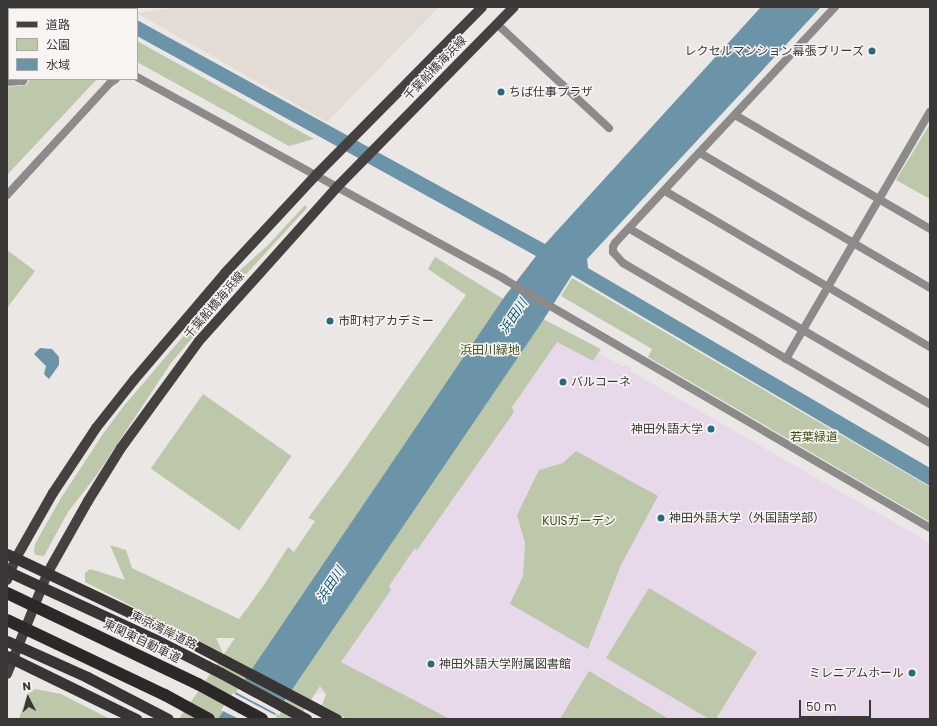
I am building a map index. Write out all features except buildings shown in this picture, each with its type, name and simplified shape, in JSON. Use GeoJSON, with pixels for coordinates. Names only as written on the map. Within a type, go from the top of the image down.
{"type":"FeatureCollection","features":[{"type":"Feature","properties":{"kind":"highway"},"geometry":{"type":"LineString","coordinates":[[12,556],[161,627],[333,717]]}},
{"type":"Feature","properties":{"kind":"highway","name":"東京湾岸道路"},"geometry":{"type":"LineString","coordinates":[[7,571],[154,639],[306,719]]}},
{"type":"Feature","properties":{"kind":"highway","name":"東関東自動車道"},"geometry":{"type":"LineString","coordinates":[[7,593],[198,684],[262,719]]}},
{"type":"Feature","properties":{"kind":"highway"},"geometry":{"type":"LineString","coordinates":[[7,620],[165,695],[209,719]]}},
{"type":"Feature","properties":{"kind":"highway"},"geometry":{"type":"LineString","coordinates":[[7,641],[87,678],[168,719]]}},
{"type":"Feature","properties":{"kind":"highway"},"geometry":{"type":"LineString","coordinates":[[9,658],[136,719]]}},
{"type":"Feature","properties":{"kind":"main road","name":"千葉船橋海浜線"},"geometry":{"type":"LineString","coordinates":[[7,580],[12,556],[96,428],[184,320],[363,125],[482,7]]}},
{"type":"Feature","properties":{"kind":"main road","name":"千葉船橋海浜線"},"geometry":{"type":"LineString","coordinates":[[7,674],[9,658],[48,572],[121,448],[199,341],[336,187],[514,7]]}},
{"type":"Feature","properties":{"kind":"street"},"geometry":{"type":"LineString","coordinates":[[835,7],[613,247],[617,258],[786,359],[930,442]]}},
{"type":"Feature","properties":{"kind":"street"},"geometry":{"type":"LineString","coordinates":[[497,24],[609,128]]}},
{"type":"Feature","properties":{"kind":"street"},"geometry":{"type":"LineString","coordinates":[[138,78],[504,279],[930,528]]}},
{"type":"Feature","properties":{"kind":"street"},"geometry":{"type":"LineString","coordinates":[[7,82],[24,80]]}},
{"type":"Feature","properties":{"kind":"street"},"geometry":{"type":"LineString","coordinates":[[7,195],[110,83],[114,80]]}},
{"type":"Feature","properties":{"kind":"street"},"geometry":{"type":"LineString","coordinates":[[786,359],[930,112]]}},
{"type":"Feature","properties":{"kind":"street"},"geometry":{"type":"LineString","coordinates":[[735,115],[930,229]]}},
{"type":"Feature","properties":{"kind":"street"},"geometry":{"type":"LineString","coordinates":[[700,153],[930,288]]}},
{"type":"Feature","properties":{"kind":"street"},"geometry":{"type":"LineString","coordinates":[[665,191],[930,347]]}},
{"type":"Feature","properties":{"kind":"street"},"geometry":{"type":"LineString","coordinates":[[630,229],[930,404]]}},
{"type":"Feature","properties":{"kind":"shaded area"},"geometry":{"type":"Polygon","coordinates":[[[176,7],[439,7],[327,122],[138,13],[176,7]]]}},
{"type":"Feature","properties":{"kind":"shaded area","name":"神田外語大学（外国語学部）"},"geometry":{"type":"Polygon","coordinates":[[[557,342],[593,361],[599,353],[623,367],[626,365],[631,368],[630,371],[930,543],[930,719],[386,719],[338,692],[314,694],[557,342]]]}},
{"type":"Feature","properties":{"kind":"green space"},"geometry":{"type":"Polygon","coordinates":[[[138,42],[314,139],[289,146],[138,63],[138,42]]]}},
{"type":"Feature","properties":{"kind":"green space"},"geometry":{"type":"Polygon","coordinates":[[[30,80],[96,80],[7,175],[7,87],[27,85],[30,80]]]}},
{"type":"Feature","properties":{"kind":"green space"},"geometry":{"type":"Polygon","coordinates":[[[930,124],[930,199],[896,180],[930,124]]]}},
{"type":"Feature","properties":{"kind":"green space"},"geometry":{"type":"Polygon","coordinates":[[[305,205],[307,208],[249,271],[171,363],[96,476],[68,512],[44,556],[36,555],[34,552],[35,544],[61,498],[103,434],[123,407],[238,272],[269,244],[305,205]]]}},
{"type":"Feature","properties":{"kind":"green space"},"geometry":{"type":"Polygon","coordinates":[[[7,250],[35,271],[7,308],[7,250]]]}},
{"type":"Feature","properties":{"kind":"green space","name":"浜田川緑地"},"geometry":{"type":"Polygon","coordinates":[[[435,257],[500,297],[601,349],[593,361],[557,342],[512,407],[514,412],[417,550],[415,548],[389,586],[391,590],[341,662],[450,719],[347,719],[322,705],[326,694],[320,686],[298,719],[179,719],[235,638],[216,638],[223,653],[85,582],[85,573],[90,569],[125,580],[110,545],[126,550],[132,568],[239,619],[264,585],[288,547],[294,552],[315,521],[308,518],[343,471],[466,295],[428,269],[435,257]]]}},
{"type":"Feature","properties":{"kind":"green space","name":"若葉緑道"},"geometry":{"type":"Polygon","coordinates":[[[572,278],[930,487],[930,522],[648,357],[652,349],[561,296],[572,278]]]}},
{"type":"Feature","properties":{"kind":"green space"},"geometry":{"type":"Polygon","coordinates":[[[203,394],[291,456],[239,530],[151,469],[203,394]]]}},
{"type":"Feature","properties":{"kind":"green space","name":"KUISガーデン"},"geometry":{"type":"Polygon","coordinates":[[[576,451],[658,496],[621,565],[588,649],[510,604],[523,576],[525,543],[517,515],[539,470],[563,463],[576,451]]]}},
{"type":"Feature","properties":{"kind":"green space"},"geometry":{"type":"Polygon","coordinates":[[[649,588],[757,652],[716,719],[709,719],[606,658],[649,588]]]}},
{"type":"Feature","properties":{"kind":"green space"},"geometry":{"type":"Polygon","coordinates":[[[589,671],[669,719],[560,719],[589,671]]]}},
{"type":"Feature","properties":{"kind":"green space"},"geometry":{"type":"Polygon","coordinates":[[[35,689],[61,694],[110,719],[19,719],[27,695],[35,689]]]}},
{"type":"Feature","properties":{"kind":"water","name":"浜田川"},"geometry":{"type":"Polygon","coordinates":[[[761,7],[821,7],[587,259],[588,268],[930,468],[930,486],[572,275],[542,322],[272,719],[218,719],[505,296],[536,256],[138,37],[138,21],[545,244],[761,7]]]}},
{"type":"Feature","properties":{"kind":"water"},"geometry":{"type":"Polygon","coordinates":[[[40,348],[52,349],[59,357],[59,365],[49,379],[44,374],[46,366],[34,354],[40,348]]]}},
{"type":"Feature","properties":{"kind":"pier"},"geometry":{"type":"Polygon","coordinates":[[[243,679],[286,702],[279,715],[236,692],[243,679]]]}},
{"type":"Feature","properties":{"kind":"pier"},"geometry":{"type":"Polygon","coordinates":[[[233,693],[277,716],[275,719],[239,719],[221,710],[233,693]]]}},
{"type":"Feature","properties":{"kind":"place","name":"レクセルマンション幕張ブリーズ"},"geometry":{"type":"Point","coordinates":[872,51]}},
{"type":"Feature","properties":{"kind":"place","name":"ちば仕事プラザ"},"geometry":{"type":"Point","coordinates":[501,92]}},
{"type":"Feature","properties":{"kind":"place","name":"市町村アカデミー"},"geometry":{"type":"Point","coordinates":[330,321]}},
{"type":"Feature","properties":{"kind":"place","name":"バルコーネ"},"geometry":{"type":"Point","coordinates":[563,382]}},
{"type":"Feature","properties":{"kind":"place","name":"神田外語大学"},"geometry":{"type":"Point","coordinates":[711,429]}},
{"type":"Feature","properties":{"kind":"place","name":"神田外語大学（外国語学部）"},"geometry":{"type":"Point","coordinates":[661,518]}},
{"type":"Feature","properties":{"kind":"place","name":"神田外語大学附属図書館"},"geometry":{"type":"Point","coordinates":[431,664]}},
{"type":"Feature","properties":{"kind":"place","name":"ミレニアムホール"},"geometry":{"type":"Point","coordinates":[912,673]}}]}
